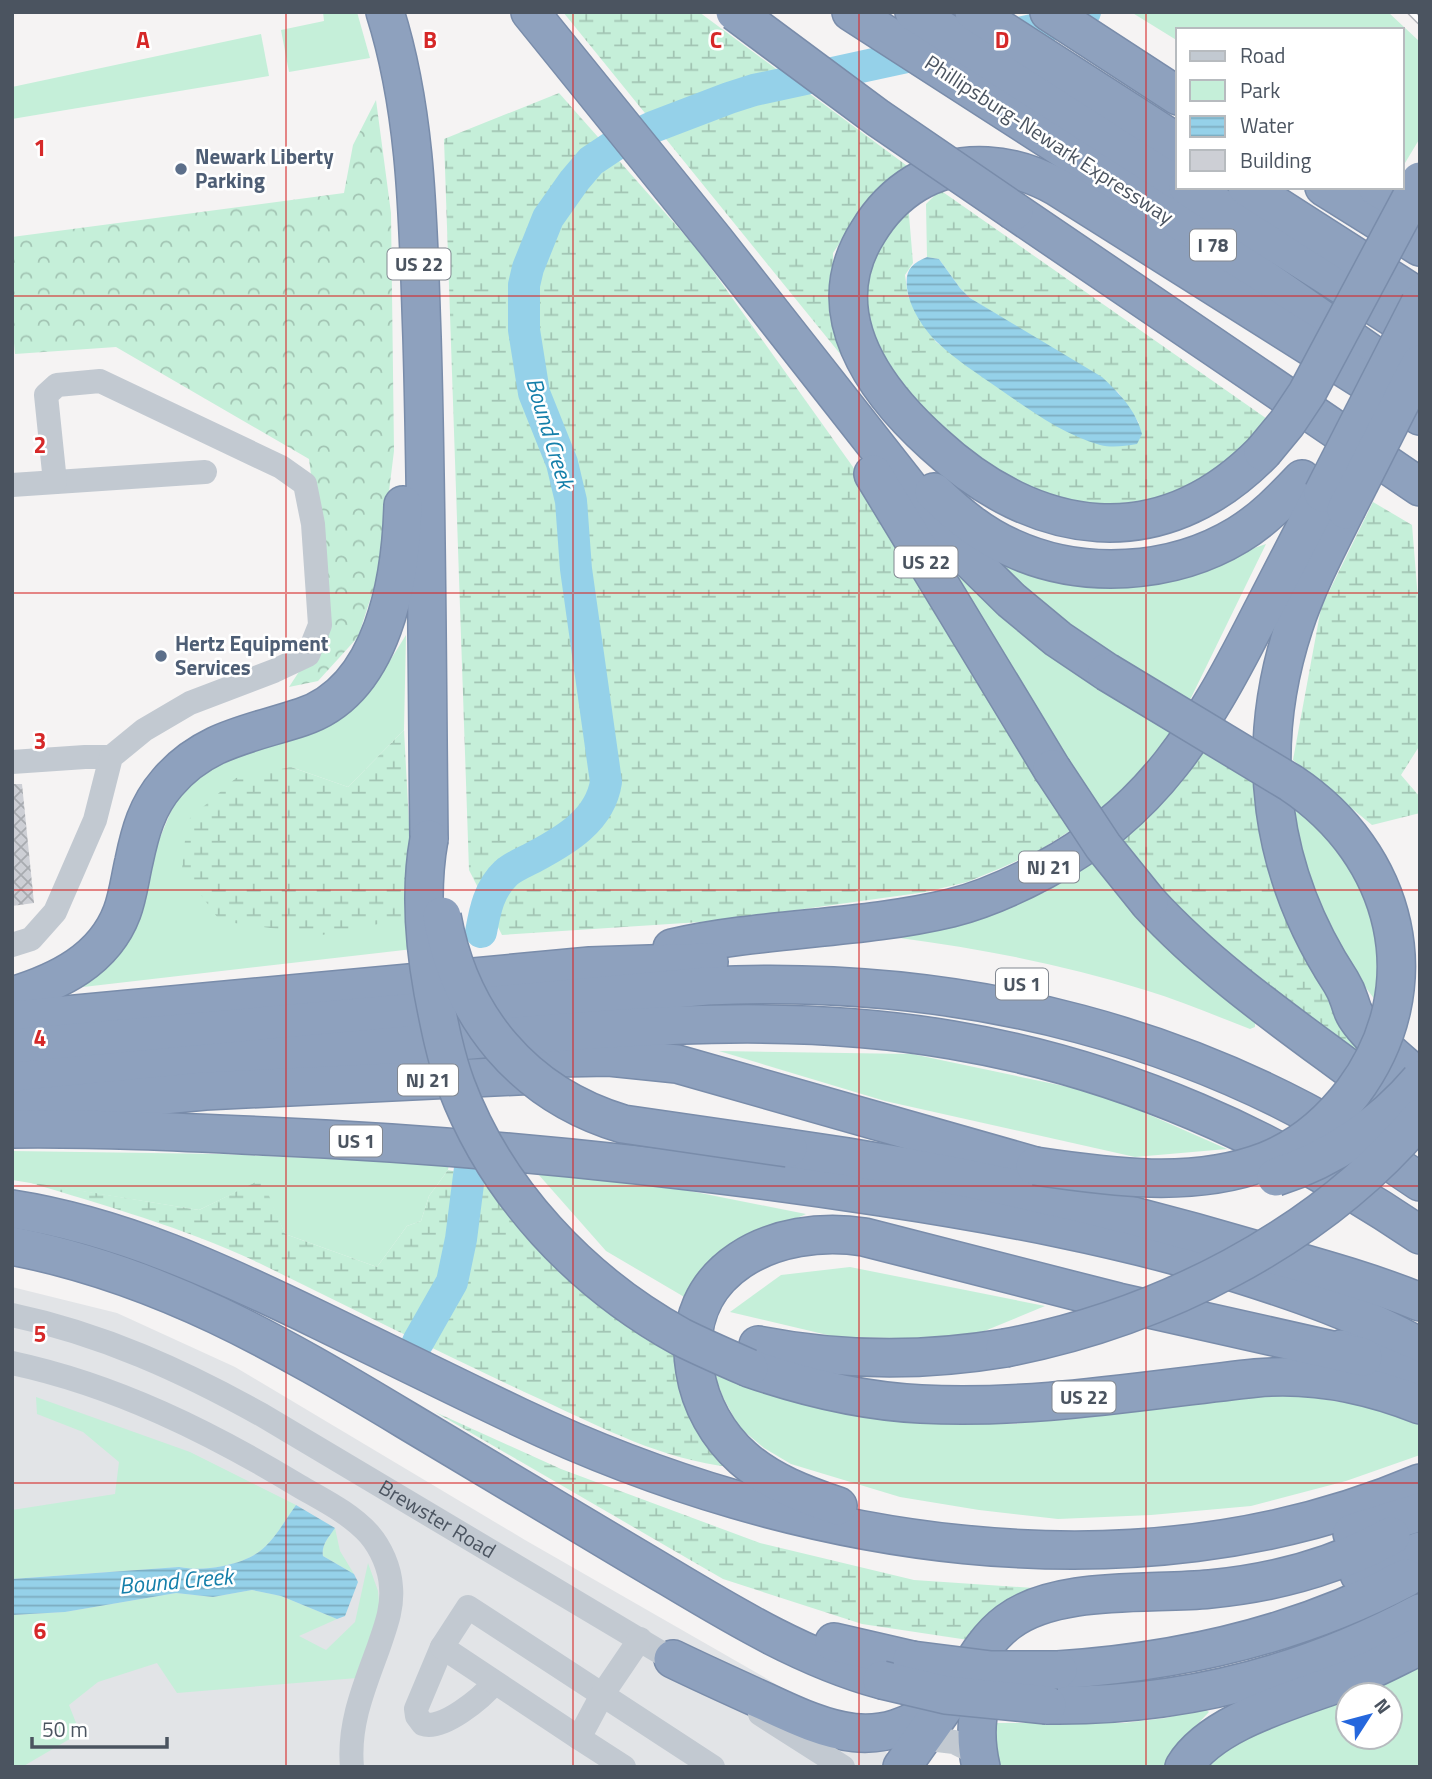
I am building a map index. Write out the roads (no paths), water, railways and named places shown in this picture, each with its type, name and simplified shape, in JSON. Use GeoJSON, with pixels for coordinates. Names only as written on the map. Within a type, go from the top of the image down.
{"type":"FeatureCollection","features":[{"type":"Feature","properties":{"kind":"highway","name":"US 22"},"geometry":{"type":"LineString","coordinates":[[385,12],[402,83],[411,149],[423,380],[429,839],[423,872],[427,953],[436,1007],[456,1084],[475,1130],[509,1185],[550,1234],[580,1264],[624,1293],[825,1390],[877,1400],[977,1405],[1030,1402],[1256,1378],[1293,1377],[1347,1382],[1386,1392],[1420,1405]]}},
{"type":"Feature","properties":{"kind":"highway","name":"US 22"},"geometry":{"type":"LineString","coordinates":[[530,12],[804,353],[869,468],[1052,769],[1103,846],[1149,903],[1211,962],[1420,1123]]}},
{"type":"Feature","properties":{"kind":"highway"},"geometry":{"type":"LineString","coordinates":[[735,12],[869,111],[1420,487]]}},
{"type":"Feature","properties":{"kind":"highway","name":"Phillipsburg-Newark Expressway"},"geometry":{"type":"LineString","coordinates":[[851,12],[1250,269],[1420,388]]}},
{"type":"Feature","properties":{"kind":"highway","name":"Phillipsburg-Newark Expressway"},"geometry":{"type":"LineString","coordinates":[[914,12],[1176,180]]}},
{"type":"Feature","properties":{"kind":"highway"},"geometry":{"type":"LineString","coordinates":[[974,12],[1176,142]]}},
{"type":"Feature","properties":{"kind":"highway"},"geometry":{"type":"LineString","coordinates":[[1049,12],[1168,72]]}},
{"type":"Feature","properties":{"kind":"highway"},"geometry":{"type":"LineString","coordinates":[[1080,12],[1168,72],[1176,91]]}},
{"type":"Feature","properties":{"kind":"highway"},"geometry":{"type":"LineString","coordinates":[[1420,181],[1312,386],[1287,423],[1237,477],[1212,495],[1183,509],[1143,519],[1115,523],[1078,522],[1040,512],[1006,498],[974,478],[927,438],[891,398],[866,364],[852,328],[848,300],[852,270],[862,241],[888,205],[910,187],[930,176],[951,170],[983,166],[1014,169],[1029,173],[1057,187],[1420,416]]}},
{"type":"Feature","properties":{"kind":"highway","name":"Phillipsburg-Newark Expressway"},"geometry":{"type":"LineString","coordinates":[[1191,189],[1420,335]]}},
{"type":"Feature","properties":{"kind":"highway"},"geometry":{"type":"LineString","coordinates":[[1250,189],[1420,300],[1377,384],[1358,401],[1327,449],[1324,494],[1306,593],[1285,656],[1275,710],[1272,758],[1278,831],[1292,888],[1316,941],[1350,996],[1353,1012],[1370,1032],[1420,1079]]}},
{"type":"Feature","properties":{"kind":"highway"},"geometry":{"type":"LineString","coordinates":[[1327,189],[1420,247]]}},
{"type":"Feature","properties":{"kind":"highway"},"geometry":{"type":"LineString","coordinates":[[1380,189],[1420,213]]}},
{"type":"Feature","properties":{"kind":"highway"},"geometry":{"type":"LineString","coordinates":[[804,353],[937,524],[981,572],[1058,639],[1107,672],[1291,783],[1327,810],[1347,831],[1372,868],[1385,897],[1396,944],[1395,993],[1383,1039],[1359,1083],[1324,1124],[1281,1154],[1236,1170],[1182,1177],[1094,1175],[1035,1166]]}},
{"type":"Feature","properties":{"kind":"highway"},"geometry":{"type":"LineString","coordinates":[[871,439],[893,447],[953,511],[987,535],[1026,554],[1084,567],[1155,566],[1205,552],[1254,525],[1324,494],[1420,364]]}},
{"type":"Feature","properties":{"kind":"highway"},"geometry":{"type":"LineString","coordinates":[[12,996],[75,970],[107,940],[124,904],[139,835],[146,817],[160,791],[180,768],[197,754],[225,741],[317,711],[340,696],[358,676],[379,636],[394,589],[403,529],[405,458],[423,380]]}},
{"type":"Feature","properties":{"kind":"highway","name":"NJ 21"},"geometry":{"type":"LineString","coordinates":[[590,966],[690,944],[873,922],[952,907],[1015,885],[1079,849],[1135,805],[1191,740],[1229,676],[1324,494]]}},
{"type":"Feature","properties":{"kind":"highway"},"geometry":{"type":"LineString","coordinates":[[429,839],[438,869],[448,944],[463,985],[476,1010],[493,1036],[534,1080],[571,1104],[623,1124],[951,1175],[1112,1210],[1313,1266],[1420,1302]]}},
{"type":"Feature","properties":{"kind":"highway","name":"US 1"},"geometry":{"type":"LineString","coordinates":[[12,1020],[590,966],[826,960],[925,968],[1025,985],[1154,1020],[1226,1048],[1334,1100],[1420,1152]]}},
{"type":"Feature","properties":{"kind":"highway"},"geometry":{"type":"LineString","coordinates":[[12,1048],[686,987],[791,983],[891,989],[1020,1008],[1147,1043],[1226,1074],[1296,1107],[1380,1155],[1420,1182]]}},
{"type":"Feature","properties":{"kind":"highway"},"geometry":{"type":"LineString","coordinates":[[1350,996],[1363,1003],[1410,1049],[1420,1055]]}},
{"type":"Feature","properties":{"kind":"highway"},"geometry":{"type":"LineString","coordinates":[[12,1081],[495,1037],[691,1024],[854,1027],[984,1046],[1048,1061],[1178,1103],[1301,1161],[1420,1235]]}},
{"type":"Feature","properties":{"kind":"highway"},"geometry":{"type":"LineString","coordinates":[[127,1071],[620,1058],[677,1064],[842,1113]]}},
{"type":"Feature","properties":{"kind":"highway","name":"NJ 21"},"geometry":{"type":"LineString","coordinates":[[12,1110],[192,1092],[606,1072],[663,1076],[729,1087],[842,1113],[1113,1186],[1164,1193],[1197,1193],[1246,1185],[1293,1171],[1338,1149],[1378,1121],[1420,1079]]}},
{"type":"Feature","properties":{"kind":"highway"},"geometry":{"type":"LineString","coordinates":[[753,1357],[810,1354],[883,1359],[958,1355],[1044,1340],[1125,1314],[1185,1290],[1258,1253],[1296,1230],[1348,1190],[1420,1118]]}},
{"type":"Feature","properties":{"kind":"highway","name":"US 1"},"geometry":{"type":"LineString","coordinates":[[12,1129],[137,1130],[339,1139],[569,1157],[699,1172],[962,1210],[1156,1250],[1315,1299],[1375,1324],[1420,1347]]}},
{"type":"Feature","properties":{"kind":"highway"},"geometry":{"type":"LineString","coordinates":[[699,1172],[1230,1311],[1363,1357],[1420,1382]]}},
{"type":"Feature","properties":{"kind":"highway"},"geometry":{"type":"LineString","coordinates":[[12,1209],[83,1224],[146,1243],[207,1267],[553,1432],[675,1480],[737,1500],[834,1525],[963,1544],[1094,1548],[1159,1545],[1224,1537],[1320,1517],[1420,1483]]}},
{"type":"Feature","properties":{"kind":"highway"},"geometry":{"type":"LineString","coordinates":[[963,1544],[843,1508],[793,1489],[754,1467],[725,1438],[710,1416],[699,1391],[692,1343],[705,1300],[720,1279],[738,1261],[759,1249],[794,1237],[850,1235],[1152,1310],[1363,1357]]}},
{"type":"Feature","properties":{"kind":"highway"},"geometry":{"type":"LineString","coordinates":[[12,1246],[106,1269],[225,1317],[338,1380],[673,1579],[805,1652],[842,1668],[882,1680],[946,1695],[1047,1705],[1126,1703],[1222,1688],[1316,1661],[1420,1613]]}},
{"type":"Feature","properties":{"kind":"highway"},"geometry":{"type":"LineString","coordinates":[[295,1308],[329,1336],[553,1452],[658,1497],[740,1525],[847,1551],[1005,1570],[1077,1572],[1149,1569],[1222,1561],[1286,1550],[1351,1534],[1420,1512]]}},
{"type":"Feature","properties":{"kind":"highway"},"geometry":{"type":"LineString","coordinates":[[911,1753],[983,1648],[999,1629],[1020,1614],[1042,1604],[1079,1597],[1210,1589],[1286,1577],[1346,1559],[1420,1520]]}},
{"type":"Feature","properties":{"kind":"highway"},"geometry":{"type":"LineString","coordinates":[[980,1760],[976,1740],[978,1714],[986,1687],[1009,1653],[1041,1629],[1079,1619],[1172,1614],[1254,1603],[1314,1588],[1420,1551]]}},
{"type":"Feature","properties":{"kind":"highway"},"geometry":{"type":"LineString","coordinates":[[673,1579],[748,1614],[795,1631],[912,1660],[991,1670],[1058,1670],[1156,1660],[1251,1638],[1342,1607],[1420,1571]]}},
{"type":"Feature","properties":{"kind":"highway"},"geometry":{"type":"LineString","coordinates":[[1184,1767],[1199,1746],[1230,1725],[1354,1677],[1420,1646]]}},
{"type":"Feature","properties":{"kind":"highway"},"geometry":{"type":"LineString","coordinates":[[673,1659],[811,1723],[846,1733],[878,1733],[901,1728],[924,1716],[957,1689]]}},
{"type":"Feature","properties":{"kind":"street"},"geometry":{"type":"LineString","coordinates":[[12,945],[31,939],[55,912],[95,820],[111,757],[144,730],[190,703],[274,671],[309,654],[320,625],[313,524],[305,484],[281,467],[100,381],[57,385],[46,395],[55,482]]}},
{"type":"Feature","properties":{"kind":"street"},"geometry":{"type":"LineString","coordinates":[[12,485],[205,472]]}},
{"type":"Feature","properties":{"kind":"street"},"geometry":{"type":"LineString","coordinates":[[12,762],[111,757]]}},
{"type":"Feature","properties":{"kind":"street","name":"Brewster Road"},"geometry":{"type":"LineString","coordinates":[[12,1315],[102,1340],[169,1367],[214,1389],[640,1639],[843,1767]]}},
{"type":"Feature","properties":{"kind":"street"},"geometry":{"type":"LineString","coordinates":[[12,1363],[98,1388],[187,1425],[246,1454],[326,1502],[349,1516],[370,1535],[388,1570],[391,1600],[387,1624],[358,1703],[351,1743],[352,1767]]}},
{"type":"Feature","properties":{"kind":"street"},"geometry":{"type":"LineString","coordinates":[[494,1684],[482,1698],[436,1726],[423,1724],[417,1716],[416,1709],[442,1647],[468,1607],[713,1767]]}},
{"type":"Feature","properties":{"kind":"street"},"geometry":{"type":"LineString","coordinates":[[579,1738],[602,1695],[640,1639]]}},
{"type":"Feature","properties":{"kind":"street"},"geometry":{"type":"LineString","coordinates":[[442,1647],[494,1684],[624,1767]]}},
{"type":"Feature","properties":{"kind":"street"},"geometry":{"type":"LineString","coordinates":[[911,1753],[954,1742],[980,1760]]}},
{"type":"Feature","properties":{"kind":"water"},"geometry":{"type":"Polygon","coordinates":[[[927,257],[939,259],[970,298],[1102,377],[1121,396],[1136,417],[1142,434],[1137,444],[1105,446],[1073,435],[1022,405],[945,349],[923,325],[908,295],[908,272],[913,265],[927,257]]]}},
{"type":"Feature","properties":{"kind":"water"},"geometry":{"type":"Polygon","coordinates":[[[296,1505],[335,1528],[324,1545],[323,1556],[354,1574],[358,1582],[345,1616],[337,1619],[281,1596],[252,1590],[213,1597],[176,1593],[65,1612],[12,1615],[12,1579],[223,1566],[259,1552],[274,1537],[296,1505]]]}},
{"type":"Feature","properties":{"kind":"waterway","name":"Bound Creek"},"geometry":{"type":"LineString","coordinates":[[992,39],[1045,27],[1085,12]]}},
{"type":"Feature","properties":{"kind":"waterway","name":"Bound Creek"},"geometry":{"type":"LineString","coordinates":[[481,932],[489,900],[500,879],[512,868],[558,843],[580,827],[597,807],[606,782],[576,569],[571,501],[562,463],[534,393],[524,330],[524,285],[548,218],[591,161],[615,145],[653,127],[754,90],[934,51]]}},
{"type":"Feature","properties":{"kind":"waterway","name":"Bound Creek"},"geometry":{"type":"LineString","coordinates":[[418,1342],[452,1282],[461,1239],[470,1168]]}},
{"type":"Feature","properties":{"kind":"railway"},"geometry":{"type":"LineString","coordinates":[[1411,12],[1420,21]]}},
{"type":"Feature","properties":{"kind":"place","name":"Newark Liberty Parking"},"geometry":{"type":"Point","coordinates":[181,169]}},
{"type":"Feature","properties":{"kind":"place","name":"Hertz Equipment Services"},"geometry":{"type":"Point","coordinates":[161,656]}}]}
